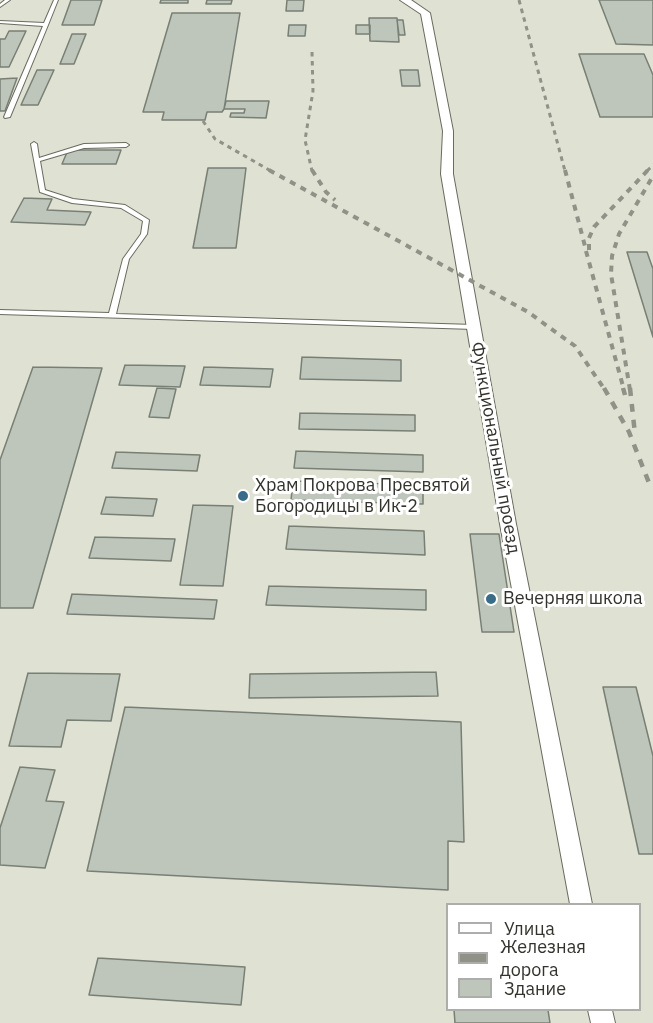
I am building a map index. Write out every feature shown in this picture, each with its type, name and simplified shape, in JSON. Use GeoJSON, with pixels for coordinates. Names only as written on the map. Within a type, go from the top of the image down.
{"type":"FeatureCollection","features":[{"type":"Feature","properties":{"kind":"street","name":"Функциональный проезд"},"geometry":{"type":"LineString","coordinates":[[405,0],[425,13],[448,131],[447,174],[508,524],[581,903]]}},
{"type":"Feature","properties":{"kind":"lane"},"geometry":{"type":"LineString","coordinates":[[0,6],[8,0]]}},
{"type":"Feature","properties":{"kind":"lane"},"geometry":{"type":"LineString","coordinates":[[7,117],[56,0]]}},
{"type":"Feature","properties":{"kind":"lane"},"geometry":{"type":"LineString","coordinates":[[0,22],[46,26]]}},
{"type":"Feature","properties":{"kind":"lane"},"geometry":{"type":"LineString","coordinates":[[34,144],[42,190],[49,195],[72,201],[123,206],[146,220],[144,234],[126,259],[112,315]]}},
{"type":"Feature","properties":{"kind":"lane"},"geometry":{"type":"LineString","coordinates":[[37,160],[84,146],[126,145]]}},
{"type":"Feature","properties":{"kind":"lane"},"geometry":{"type":"LineString","coordinates":[[0,312],[474,327]]}},
{"type":"Feature","properties":{"kind":"building"},"geometry":{"type":"Polygon","coordinates":[[[71,0],[102,0],[94,25],[62,25],[71,0]]]}},
{"type":"Feature","properties":{"kind":"building"},"geometry":{"type":"Polygon","coordinates":[[[161,0],[188,0],[188,3],[160,3],[161,0]]]}},
{"type":"Feature","properties":{"kind":"building"},"geometry":{"type":"Polygon","coordinates":[[[207,0],[232,0],[231,4],[206,4],[207,0]]]}},
{"type":"Feature","properties":{"kind":"building"},"geometry":{"type":"Polygon","coordinates":[[[287,0],[304,0],[303,11],[286,11],[287,0]]]}},
{"type":"Feature","properties":{"kind":"building"},"geometry":{"type":"Polygon","coordinates":[[[599,0],[653,0],[653,45],[616,44],[599,0]]]}},
{"type":"Feature","properties":{"kind":"building"},"geometry":{"type":"Polygon","coordinates":[[[172,13],[240,13],[224,109],[222,112],[207,112],[205,120],[162,120],[164,112],[143,112],[172,13]]]}},
{"type":"Feature","properties":{"kind":"building"},"geometry":{"type":"Polygon","coordinates":[[[369,18],[397,18],[399,42],[370,41],[369,18]]]}},
{"type":"Feature","properties":{"kind":"building"},"geometry":{"type":"Polygon","coordinates":[[[397,20],[403,20],[405,35],[399,35],[397,20]]]}},
{"type":"Feature","properties":{"kind":"building"},"geometry":{"type":"Polygon","coordinates":[[[289,25],[306,25],[305,36],[288,36],[289,25]]]}},
{"type":"Feature","properties":{"kind":"building"},"geometry":{"type":"Polygon","coordinates":[[[356,25],[370,25],[370,34],[356,34],[356,25]]]}},
{"type":"Feature","properties":{"kind":"building"},"geometry":{"type":"Polygon","coordinates":[[[9,31],[26,31],[9,67],[0,67],[0,39],[5,39],[9,31]]]}},
{"type":"Feature","properties":{"kind":"building"},"geometry":{"type":"Polygon","coordinates":[[[72,34],[86,34],[74,64],[60,64],[72,34]]]}},
{"type":"Feature","properties":{"kind":"building"},"geometry":{"type":"Polygon","coordinates":[[[579,54],[644,54],[653,75],[653,117],[600,117],[579,54]]]}},
{"type":"Feature","properties":{"kind":"building"},"geometry":{"type":"Polygon","coordinates":[[[37,70],[54,70],[38,105],[21,105],[37,70]]]}},
{"type":"Feature","properties":{"kind":"building"},"geometry":{"type":"Polygon","coordinates":[[[400,70],[418,70],[420,86],[402,86],[400,70]]]}},
{"type":"Feature","properties":{"kind":"building"},"geometry":{"type":"Polygon","coordinates":[[[17,78],[5,111],[0,111],[0,79],[17,78]]]}},
{"type":"Feature","properties":{"kind":"building"},"geometry":{"type":"Polygon","coordinates":[[[226,101],[269,101],[266,118],[230,117],[231,113],[244,113],[245,109],[224,109],[226,101]]]}},
{"type":"Feature","properties":{"kind":"building"},"geometry":{"type":"Polygon","coordinates":[[[68,150],[121,150],[116,164],[62,164],[68,150]]]}},
{"type":"Feature","properties":{"kind":"building"},"geometry":{"type":"Polygon","coordinates":[[[208,168],[246,168],[236,248],[193,248],[208,168]]]}},
{"type":"Feature","properties":{"kind":"building"},"geometry":{"type":"Polygon","coordinates":[[[24,198],[52,199],[47,210],[91,212],[85,225],[11,222],[24,198]]]}},
{"type":"Feature","properties":{"kind":"building"},"geometry":{"type":"Polygon","coordinates":[[[627,252],[647,252],[653,269],[653,337],[627,252]]]}},
{"type":"Feature","properties":{"kind":"building"},"geometry":{"type":"Polygon","coordinates":[[[302,357],[401,360],[401,381],[300,379],[302,357]]]}},
{"type":"Feature","properties":{"kind":"building"},"geometry":{"type":"Polygon","coordinates":[[[125,365],[185,366],[180,387],[119,385],[125,365]]]}},
{"type":"Feature","properties":{"kind":"building"},"geometry":{"type":"Polygon","coordinates":[[[33,367],[102,368],[33,608],[0,608],[0,460],[33,367]]]}},
{"type":"Feature","properties":{"kind":"building"},"geometry":{"type":"Polygon","coordinates":[[[204,367],[273,369],[270,387],[200,385],[204,367]]]}},
{"type":"Feature","properties":{"kind":"building"},"geometry":{"type":"Polygon","coordinates":[[[157,388],[176,389],[169,418],[149,417],[157,388]]]}},
{"type":"Feature","properties":{"kind":"building"},"geometry":{"type":"Polygon","coordinates":[[[300,413],[415,415],[415,431],[299,429],[300,413]]]}},
{"type":"Feature","properties":{"kind":"building"},"geometry":{"type":"Polygon","coordinates":[[[296,451],[423,455],[423,472],[294,468],[296,451]]]}},
{"type":"Feature","properties":{"kind":"building"},"geometry":{"type":"Polygon","coordinates":[[[116,452],[200,455],[197,471],[112,468],[116,452]]]}},
{"type":"Feature","properties":{"kind":"building"},"geometry":{"type":"Polygon","coordinates":[[[293,481],[423,485],[423,504],[291,500],[293,481]]]}},
{"type":"Feature","properties":{"kind":"building"},"geometry":{"type":"Polygon","coordinates":[[[106,497],[157,499],[153,516],[101,514],[106,497]]]}},
{"type":"Feature","properties":{"kind":"building"},"geometry":{"type":"Polygon","coordinates":[[[193,505],[233,506],[223,586],[180,585],[193,505]]]}},
{"type":"Feature","properties":{"kind":"building"},"geometry":{"type":"Polygon","coordinates":[[[289,526],[424,531],[425,555],[286,549],[289,526]]]}},
{"type":"Feature","properties":{"kind":"building"},"geometry":{"type":"Polygon","coordinates":[[[470,534],[499,534],[514,632],[482,632],[470,534]]]}},
{"type":"Feature","properties":{"kind":"building"},"geometry":{"type":"Polygon","coordinates":[[[95,537],[175,539],[171,561],[89,558],[95,537]]]}},
{"type":"Feature","properties":{"kind":"building"},"geometry":{"type":"Polygon","coordinates":[[[269,586],[426,590],[426,610],[266,605],[269,586]]]}},
{"type":"Feature","properties":{"kind":"building"},"geometry":{"type":"Polygon","coordinates":[[[72,594],[217,600],[214,619],[67,614],[72,594]]]}},
{"type":"Feature","properties":{"kind":"building"},"geometry":{"type":"Polygon","coordinates":[[[436,672],[438,696],[249,698],[250,674],[436,672]]]}},
{"type":"Feature","properties":{"kind":"building"},"geometry":{"type":"Polygon","coordinates":[[[28,673],[120,674],[111,721],[67,720],[61,747],[9,746],[28,673]]]}},
{"type":"Feature","properties":{"kind":"building"},"geometry":{"type":"Polygon","coordinates":[[[603,687],[636,687],[653,756],[653,854],[639,854],[603,687]]]}},
{"type":"Feature","properties":{"kind":"building"},"geometry":{"type":"Polygon","coordinates":[[[125,707],[461,722],[464,842],[448,841],[448,890],[87,871],[125,707]]]}},
{"type":"Feature","properties":{"kind":"building"},"geometry":{"type":"Polygon","coordinates":[[[20,767],[55,770],[46,801],[64,802],[45,868],[0,865],[0,828],[20,767]]]}},
{"type":"Feature","properties":{"kind":"building"},"geometry":{"type":"Polygon","coordinates":[[[98,958],[245,967],[241,1005],[89,995],[98,958]]]}},
{"type":"Feature","properties":{"kind":"building"},"geometry":{"type":"Polygon","coordinates":[[[454,1011],[548,1011],[550,1023],[455,1023],[454,1011]]]}},
{"type":"Feature","properties":{"kind":"railway"},"geometry":{"type":"LineString","coordinates":[[519,0],[565,171]]}},
{"type":"Feature","properties":{"kind":"railway"},"geometry":{"type":"LineString","coordinates":[[312,52],[313,91],[305,140],[312,171]]}},
{"type":"Feature","properties":{"kind":"railway"},"geometry":{"type":"LineString","coordinates":[[203,121],[215,139],[271,171]]}},
{"type":"Feature","properties":{"kind":"railway"},"geometry":{"type":"LineString","coordinates":[[648,170],[653,165]]}},
{"type":"Feature","properties":{"kind":"railway"},"geometry":{"type":"LineString","coordinates":[[269,170],[528,312],[575,346],[605,390]]}},
{"type":"Feature","properties":{"kind":"railway"},"geometry":{"type":"LineString","coordinates":[[312,170],[326,192],[335,200]]}},
{"type":"Feature","properties":{"kind":"railway"},"geometry":{"type":"LineString","coordinates":[[565,170],[586,250]]}},
{"type":"Feature","properties":{"kind":"railway"},"geometry":{"type":"LineString","coordinates":[[589,250],[589,238],[594,227],[648,170]]}},
{"type":"Feature","properties":{"kind":"railway"},"geometry":{"type":"LineString","coordinates":[[630,390],[611,274],[612,256],[619,234],[653,176]]}},
{"type":"Feature","properties":{"kind":"railway"},"geometry":{"type":"LineString","coordinates":[[586,251],[624,390]]}},
{"type":"Feature","properties":{"kind":"railway"},"geometry":{"type":"LineString","coordinates":[[604,388],[629,432],[651,488]]}},
{"type":"Feature","properties":{"kind":"railway"},"geometry":{"type":"LineString","coordinates":[[623,388],[625,395]]}},
{"type":"Feature","properties":{"kind":"railway"},"geometry":{"type":"LineString","coordinates":[[630,388],[635,434]]}},
{"type":"Feature","properties":{"kind":"place","name":"Храм Покрова Пресвятой Богородицы в Ик-2"},"geometry":{"type":"Point","coordinates":[243,496]}},
{"type":"Feature","properties":{"kind":"place","name":"Вечерняя школа"},"geometry":{"type":"Point","coordinates":[491,599]}}]}
